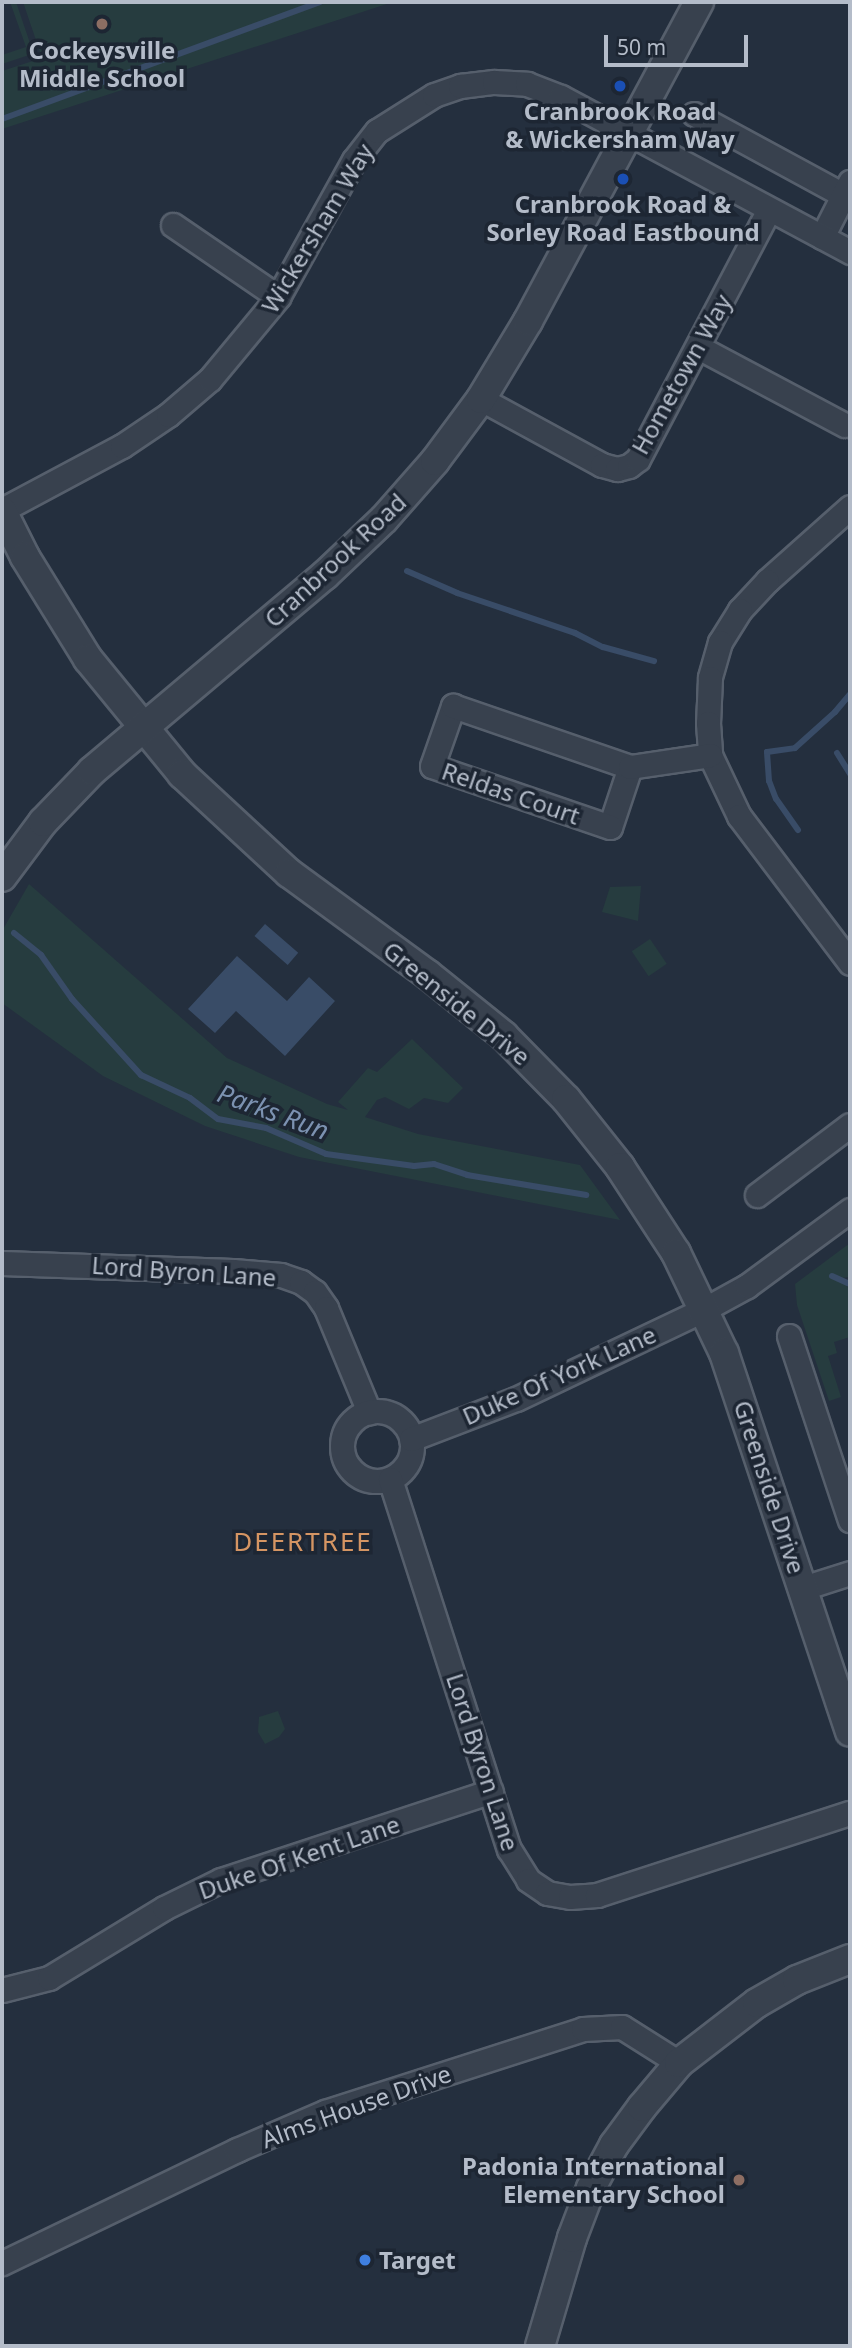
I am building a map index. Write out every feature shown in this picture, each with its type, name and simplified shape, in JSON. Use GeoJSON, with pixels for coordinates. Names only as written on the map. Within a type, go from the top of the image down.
{"type":"FeatureCollection","features":[{"type":"Feature","properties":{"kind":"street","name":"Cranbrook Road"},"geometry":{"type":"LineString","coordinates":[[2,877],[69,793],[141,726],[354,549],[410,491],[481,399],[528,321],[699,2]]}},
{"type":"Feature","properties":{"kind":"street","name":"Wickersham Way"},"geometry":{"type":"LineString","coordinates":[[2,510],[122,446],[167,415],[209,379],[244,342],[278,297],[354,160],[377,131],[434,95],[460,86],[494,82],[527,84],[561,97],[850,252]]}},
{"type":"Feature","properties":{"kind":"street"},"geometry":{"type":"LineString","coordinates":[[694,114],[847,188],[822,237]]}},
{"type":"Feature","properties":{"kind":"street","name":"Hometown Way"},"geometry":{"type":"LineString","coordinates":[[481,399],[602,465],[617,469],[638,459],[769,209]]}},
{"type":"Feature","properties":{"kind":"street"},"geometry":{"type":"LineString","coordinates":[[173,225],[278,297]]}},
{"type":"Feature","properties":{"kind":"street"},"geometry":{"type":"LineString","coordinates":[[698,347],[845,425]]}},
{"type":"Feature","properties":{"kind":"street"},"geometry":{"type":"LineString","coordinates":[[850,507],[767,581],[740,610],[720,642],[710,678],[710,755],[723,788],[754,840],[850,963]]}},
{"type":"Feature","properties":{"kind":"street","name":"Greenside Drive"},"geometry":{"type":"LineString","coordinates":[[2,510],[56,611],[88,659],[182,774],[260,848],[328,903],[470,1007],[536,1067],[592,1129],[620,1167],[676,1253],[705,1309],[736,1383],[850,1732]]}},
{"type":"Feature","properties":{"kind":"street","name":"Reldas Court"},"geometry":{"type":"LineString","coordinates":[[630,767],[610,827],[432,766],[453,706],[630,767],[710,755]]}},
{"type":"Feature","properties":{"kind":"street"},"geometry":{"type":"LineString","coordinates":[[757,1195],[850,1125]]}},
{"type":"Feature","properties":{"kind":"street","name":"Duke Of York Lane"},"geometry":{"type":"LineString","coordinates":[[411,1439],[516,1399],[705,1309],[747,1286],[850,1210]]}},
{"type":"Feature","properties":{"kind":"street","name":"Lord Byron Lane"},"geometry":{"type":"LineString","coordinates":[[2,1263],[233,1270],[281,1275],[301,1282],[315,1292],[326,1308],[369,1412]]}},
{"type":"Feature","properties":{"kind":"street"},"geometry":{"type":"LineString","coordinates":[[789,1336],[850,1520]]}},
{"type":"Feature","properties":{"kind":"street"},"geometry":{"type":"LineString","coordinates":[[369,1412],[392,1415],[405,1426],[411,1439],[408,1462],[390,1479],[375,1481],[361,1478],[344,1459],[342,1445],[346,1429],[355,1419],[369,1412]]}},
{"type":"Feature","properties":{"kind":"street","name":"Lord Byron Lane"},"geometry":{"type":"LineString","coordinates":[[390,1479],[509,1849],[528,1880],[547,1893],[570,1897],[597,1895],[850,1813]]}},
{"type":"Feature","properties":{"kind":"street"},"geometry":{"type":"LineString","coordinates":[[803,1588],[850,1573]]}},
{"type":"Feature","properties":{"kind":"street","name":"Duke Of Kent Lane"},"geometry":{"type":"LineString","coordinates":[[2,1990],[49,1978],[164,1908],[221,1880],[491,1791]]}},
{"type":"Feature","properties":{"kind":"street"},"geometry":{"type":"LineString","coordinates":[[540,2346],[572,2238],[591,2188],[614,2146],[679,2063],[757,2003],[797,1980],[850,1959]]}},
{"type":"Feature","properties":{"kind":"street","name":"Alms House Drive"},"geometry":{"type":"LineString","coordinates":[[2,2263],[237,2150],[325,2112],[583,2029],[622,2027],[679,2063]]}},
{"type":"Feature","properties":{"kind":"green space"},"geometry":{"type":"Polygon","coordinates":[[[10,2],[16,2],[32,49],[29,55],[2,64],[2,55],[26,47],[10,2]]]}},
{"type":"Feature","properties":{"kind":"green space"},"geometry":{"type":"Polygon","coordinates":[[[23,2],[393,2],[2,129],[2,71],[42,58],[23,2]]]}},
{"type":"Feature","properties":{"kind":"green space"},"geometry":{"type":"Polygon","coordinates":[[[29,884],[227,1058],[327,1104],[348,1110],[338,1102],[368,1068],[377,1072],[412,1039],[463,1088],[448,1103],[424,1098],[409,1109],[385,1097],[377,1100],[365,1117],[418,1134],[580,1165],[620,1220],[299,1157],[205,1126],[103,1076],[2,1003],[2,931],[29,884]]]}},
{"type":"Feature","properties":{"kind":"green space"},"geometry":{"type":"Polygon","coordinates":[[[641,886],[638,921],[602,912],[610,887],[641,886]]]}},
{"type":"Feature","properties":{"kind":"green space"},"geometry":{"type":"Polygon","coordinates":[[[650,939],[667,964],[649,976],[632,951],[650,939]]]}},
{"type":"Feature","properties":{"kind":"green space"},"geometry":{"type":"Polygon","coordinates":[[[850,1243],[850,1277],[841,1278],[850,1290],[850,1337],[834,1342],[837,1353],[828,1356],[841,1397],[829,1401],[797,1305],[795,1284],[850,1243]]]}},
{"type":"Feature","properties":{"kind":"green space"},"geometry":{"type":"Polygon","coordinates":[[[278,1711],[285,1729],[279,1737],[265,1744],[258,1732],[259,1717],[278,1711]]]}},
{"type":"Feature","properties":{"kind":"water"},"geometry":{"type":"Polygon","coordinates":[[[265,924],[298,953],[288,965],[255,936],[265,924]]]}},
{"type":"Feature","properties":{"kind":"water"},"geometry":{"type":"Polygon","coordinates":[[[237,956],[287,1001],[309,977],[335,1001],[285,1056],[236,1011],[215,1033],[188,1009],[237,956]]]}},
{"type":"Feature","properties":{"kind":"waterway"},"geometry":{"type":"LineString","coordinates":[[2,119],[320,2]]}},
{"type":"Feature","properties":{"kind":"waterway"},"geometry":{"type":"LineString","coordinates":[[407,571],[457,593],[575,633],[603,647],[654,661]]}},
{"type":"Feature","properties":{"kind":"waterway"},"geometry":{"type":"LineString","coordinates":[[798,830],[776,799],[769,781],[767,752],[795,748],[835,712],[850,694]]}},
{"type":"Feature","properties":{"kind":"waterway"},"geometry":{"type":"LineString","coordinates":[[837,753],[850,774]]}},
{"type":"Feature","properties":{"kind":"waterway","name":"Parks Run"},"geometry":{"type":"LineString","coordinates":[[14,933],[41,955],[72,999],[141,1075],[190,1098],[218,1119],[266,1128],[326,1154],[414,1166],[434,1164],[467,1175],[586,1195]]}},
{"type":"Feature","properties":{"kind":"waterway","name":"Parks Run"},"geometry":{"type":"LineString","coordinates":[[832,1276],[850,1284]]}},
{"type":"Feature","properties":{"kind":"place","name":"Cockeysville Middle School"},"geometry":{"type":"Point","coordinates":[102,24]}},
{"type":"Feature","properties":{"kind":"place","name":"Cranbrook Road & Wickersham Way"},"geometry":{"type":"Point","coordinates":[620,86]}},
{"type":"Feature","properties":{"kind":"place","name":"Cranbrook Road & Sorley Road Eastbound"},"geometry":{"type":"Point","coordinates":[623,179]}},
{"type":"Feature","properties":{"kind":"place","name":"Padonia International Elementary School"},"geometry":{"type":"Point","coordinates":[739,2180]}},
{"type":"Feature","properties":{"kind":"place","name":"Target"},"geometry":{"type":"Point","coordinates":[365,2260]}},
{"type":"Feature","properties":{"kind":"district","name":"DEERTREE"},"geometry":{"type":"Point","coordinates":[303,1542]}}]}
